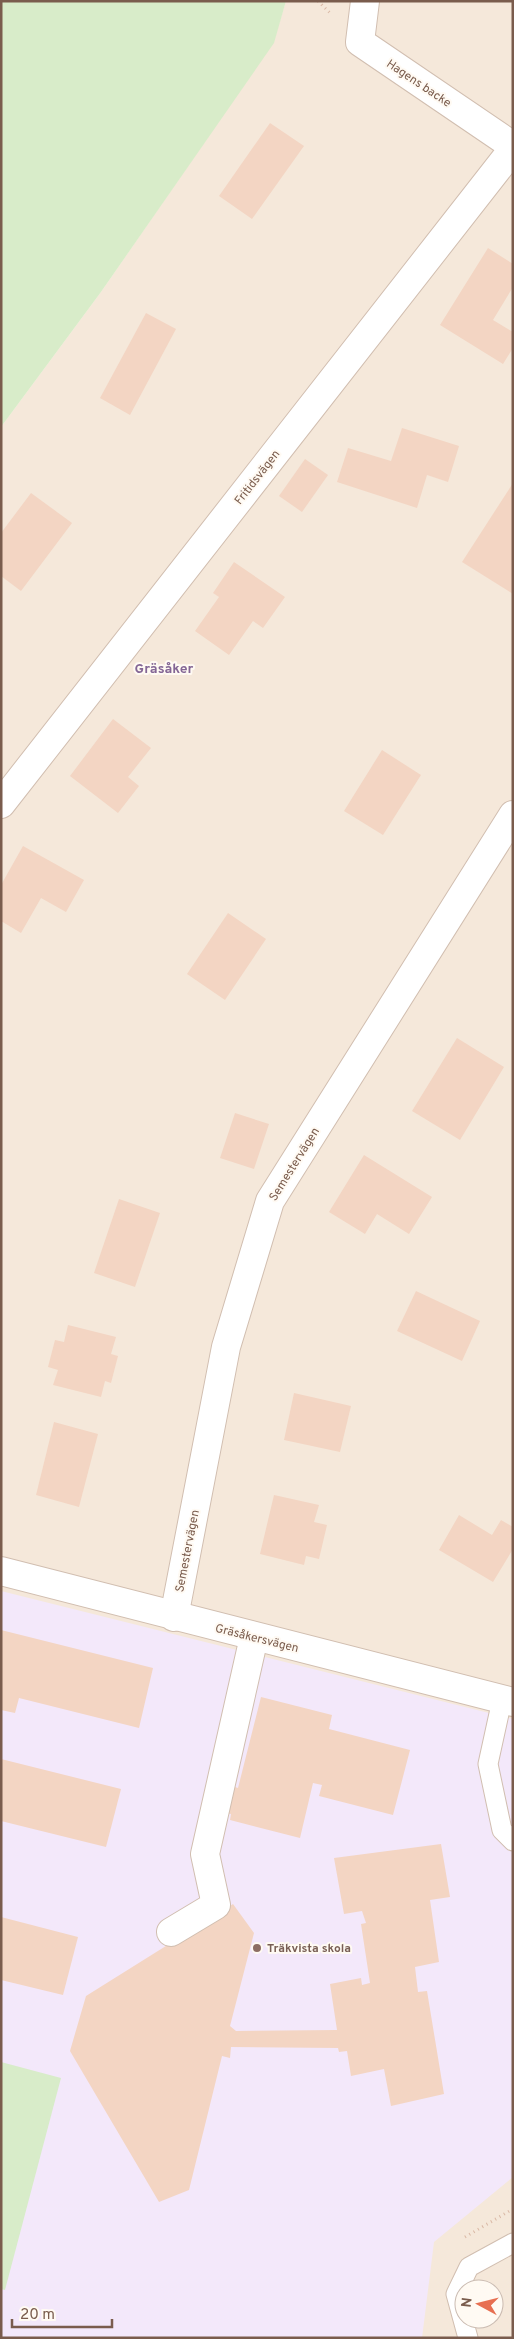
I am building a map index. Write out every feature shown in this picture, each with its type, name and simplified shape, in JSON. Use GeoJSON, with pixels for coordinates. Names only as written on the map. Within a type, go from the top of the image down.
{"type":"FeatureCollection","features":[{"type":"Feature","properties":{"kind":"street","name":"Hagens backe"},"geometry":{"type":"LineString","coordinates":[[365,1],[360,42],[513,148]]}},
{"type":"Feature","properties":{"kind":"street","name":"Fritidsvägen"},"geometry":{"type":"LineString","coordinates":[[1,804],[513,148]]}},
{"type":"Feature","properties":{"kind":"street","name":"Semestervägen"},"geometry":{"type":"LineString","coordinates":[[174,1617],[226,1347],[270,1201],[513,815]]}},
{"type":"Feature","properties":{"kind":"street","name":"Gräsåkersvägen"},"geometry":{"type":"LineString","coordinates":[[1,1571],[174,1617],[508,1701]]}},
{"type":"Feature","properties":{"kind":"street"},"geometry":{"type":"LineString","coordinates":[[171,1932],[216,1905],[205,1854],[254,1637]]}},
{"type":"Feature","properties":{"kind":"lane"},"geometry":{"type":"LineString","coordinates":[[508,1701],[488,1764],[502,1830],[513,1841]]}},
{"type":"Feature","properties":{"kind":"lane"},"geometry":{"type":"LineString","coordinates":[[468,2338],[456,2294],[469,2267],[513,2242]]}},
{"type":"Feature","properties":{"kind":"shaded area"},"geometry":{"type":"Polygon","coordinates":[[[286,1],[513,1],[513,2338],[1,2338],[1,427],[101,292],[273,43],[286,1]]]}},
{"type":"Feature","properties":{"kind":"shaded area","name":"Träkvista skola"},"geometry":{"type":"Polygon","coordinates":[[[1,1591],[513,1719],[513,2177],[434,2242],[422,2338],[1,2338],[1,1591]]]}},
{"type":"Feature","properties":{"kind":"green space"},"geometry":{"type":"Polygon","coordinates":[[[1,1],[286,1],[274,43],[101,292],[1,427],[1,1]]]}},
{"type":"Feature","properties":{"kind":"green space"},"geometry":{"type":"Polygon","coordinates":[[[1,2062],[61,2078],[5,2290],[1,2289],[1,2062]]]}},
{"type":"Feature","properties":{"kind":"building"},"geometry":{"type":"Polygon","coordinates":[[[270,123],[304,146],[252,219],[219,196],[270,123]]]}},
{"type":"Feature","properties":{"kind":"building"},"geometry":{"type":"Polygon","coordinates":[[[488,248],[513,264],[513,287],[493,320],[513,332],[513,348],[503,364],[440,325],[488,248]]]}},
{"type":"Feature","properties":{"kind":"building"},"geometry":{"type":"Polygon","coordinates":[[[146,313],[176,329],[130,415],[100,398],[146,313]]]}},
{"type":"Feature","properties":{"kind":"building"},"geometry":{"type":"Polygon","coordinates":[[[402,428],[459,446],[448,482],[427,475],[417,508],[337,482],[348,448],[391,461],[402,428]]]}},
{"type":"Feature","properties":{"kind":"building"},"geometry":{"type":"Polygon","coordinates":[[[305,459],[328,475],[302,512],[279,496],[305,459]]]}},
{"type":"Feature","properties":{"kind":"building"},"geometry":{"type":"Polygon","coordinates":[[[513,483],[513,594],[462,562],[513,483]]]}},
{"type":"Feature","properties":{"kind":"building"},"geometry":{"type":"Polygon","coordinates":[[[31,493],[72,523],[21,591],[1,576],[1,533],[31,493]]]}},
{"type":"Feature","properties":{"kind":"building"},"geometry":{"type":"Polygon","coordinates":[[[234,562],[285,597],[263,628],[253,621],[229,655],[195,631],[219,597],[213,593],[234,562]]]}},
{"type":"Feature","properties":{"kind":"building"},"geometry":{"type":"Polygon","coordinates":[[[113,719],[151,748],[128,777],[139,786],[118,813],[70,776],[113,719]]]}},
{"type":"Feature","properties":{"kind":"building"},"geometry":{"type":"Polygon","coordinates":[[[382,750],[421,775],[383,835],[344,811],[382,750]]]}},
{"type":"Feature","properties":{"kind":"building"},"geometry":{"type":"Polygon","coordinates":[[[23,846],[84,880],[66,912],[41,898],[21,933],[1,921],[1,885],[23,846]]]}},
{"type":"Feature","properties":{"kind":"building"},"geometry":{"type":"Polygon","coordinates":[[[228,913],[266,939],[225,1000],[187,974],[228,913]]]}},
{"type":"Feature","properties":{"kind":"building"},"geometry":{"type":"Polygon","coordinates":[[[457,1038],[504,1067],[460,1140],[412,1111],[457,1038]]]}},
{"type":"Feature","properties":{"kind":"building"},"geometry":{"type":"Polygon","coordinates":[[[235,1113],[269,1124],[254,1169],[220,1158],[235,1113]]]}},
{"type":"Feature","properties":{"kind":"building"},"geometry":{"type":"Polygon","coordinates":[[[364,1155],[432,1197],[409,1234],[377,1214],[365,1234],[329,1212],[364,1155]]]}},
{"type":"Feature","properties":{"kind":"building"},"geometry":{"type":"Polygon","coordinates":[[[119,1199],[160,1213],[135,1287],[94,1273],[119,1199]]]}},
{"type":"Feature","properties":{"kind":"building"},"geometry":{"type":"Polygon","coordinates":[[[416,1291],[480,1321],[462,1361],[397,1331],[416,1291]]]}},
{"type":"Feature","properties":{"kind":"building"},"geometry":{"type":"Polygon","coordinates":[[[68,1325],[116,1337],[111,1354],[118,1356],[111,1383],[105,1381],[101,1397],[53,1385],[58,1370],[48,1367],[55,1340],[64,1342],[68,1325]]]}},
{"type":"Feature","properties":{"kind":"building"},"geometry":{"type":"Polygon","coordinates":[[[294,1393],[351,1406],[340,1452],[284,1440],[294,1393]]]}},
{"type":"Feature","properties":{"kind":"building"},"geometry":{"type":"Polygon","coordinates":[[[54,1422],[98,1434],[79,1507],[36,1495],[54,1422]]]}},
{"type":"Feature","properties":{"kind":"building"},"geometry":{"type":"Polygon","coordinates":[[[274,1495],[319,1505],[314,1522],[327,1525],[319,1559],[306,1556],[304,1565],[260,1554],[274,1495]]]}},
{"type":"Feature","properties":{"kind":"building"},"geometry":{"type":"Polygon","coordinates":[[[459,1515],[492,1535],[501,1520],[513,1527],[513,1549],[493,1582],[439,1550],[459,1515]]]}},
{"type":"Feature","properties":{"kind":"building"},"geometry":{"type":"Polygon","coordinates":[[[1,1630],[153,1668],[139,1728],[19,1698],[15,1713],[1,1710],[1,1630]]]}},
{"type":"Feature","properties":{"kind":"building"},"geometry":{"type":"Polygon","coordinates":[[[261,1697],[332,1715],[329,1729],[410,1750],[393,1815],[319,1796],[322,1785],[313,1783],[300,1838],[230,1820],[231,1814],[225,1813],[232,1786],[238,1788],[261,1697]]]}},
{"type":"Feature","properties":{"kind":"building"},"geometry":{"type":"Polygon","coordinates":[[[1,1759],[121,1789],[106,1847],[1,1821],[1,1759]]]}},
{"type":"Feature","properties":{"kind":"building"},"geometry":{"type":"Polygon","coordinates":[[[441,1844],[450,1897],[430,1900],[439,1962],[415,1967],[418,1992],[427,1991],[444,2094],[391,2106],[384,2069],[351,2076],[347,2051],[339,2052],[338,2048],[231,2047],[230,2058],[222,2056],[189,2190],[159,2202],[70,2051],[86,1996],[233,1904],[254,1933],[230,2026],[236,2031],[337,2030],[330,1984],[361,1978],[362,1985],[370,1983],[361,1924],[366,1923],[362,1911],[344,1914],[334,1858],[441,1844]]]}},
{"type":"Feature","properties":{"kind":"building"},"geometry":{"type":"Polygon","coordinates":[[[1,1917],[78,1937],[63,1995],[1,1980],[1,1917]]]}},
{"type":"Feature","properties":{"kind":"place","name":"Träkvista skola"},"geometry":{"type":"Point","coordinates":[257,1948]}},
{"type":"Feature","properties":{"kind":"district","name":"Gräsåker"},"geometry":{"type":"Point","coordinates":[164,668]}}]}
